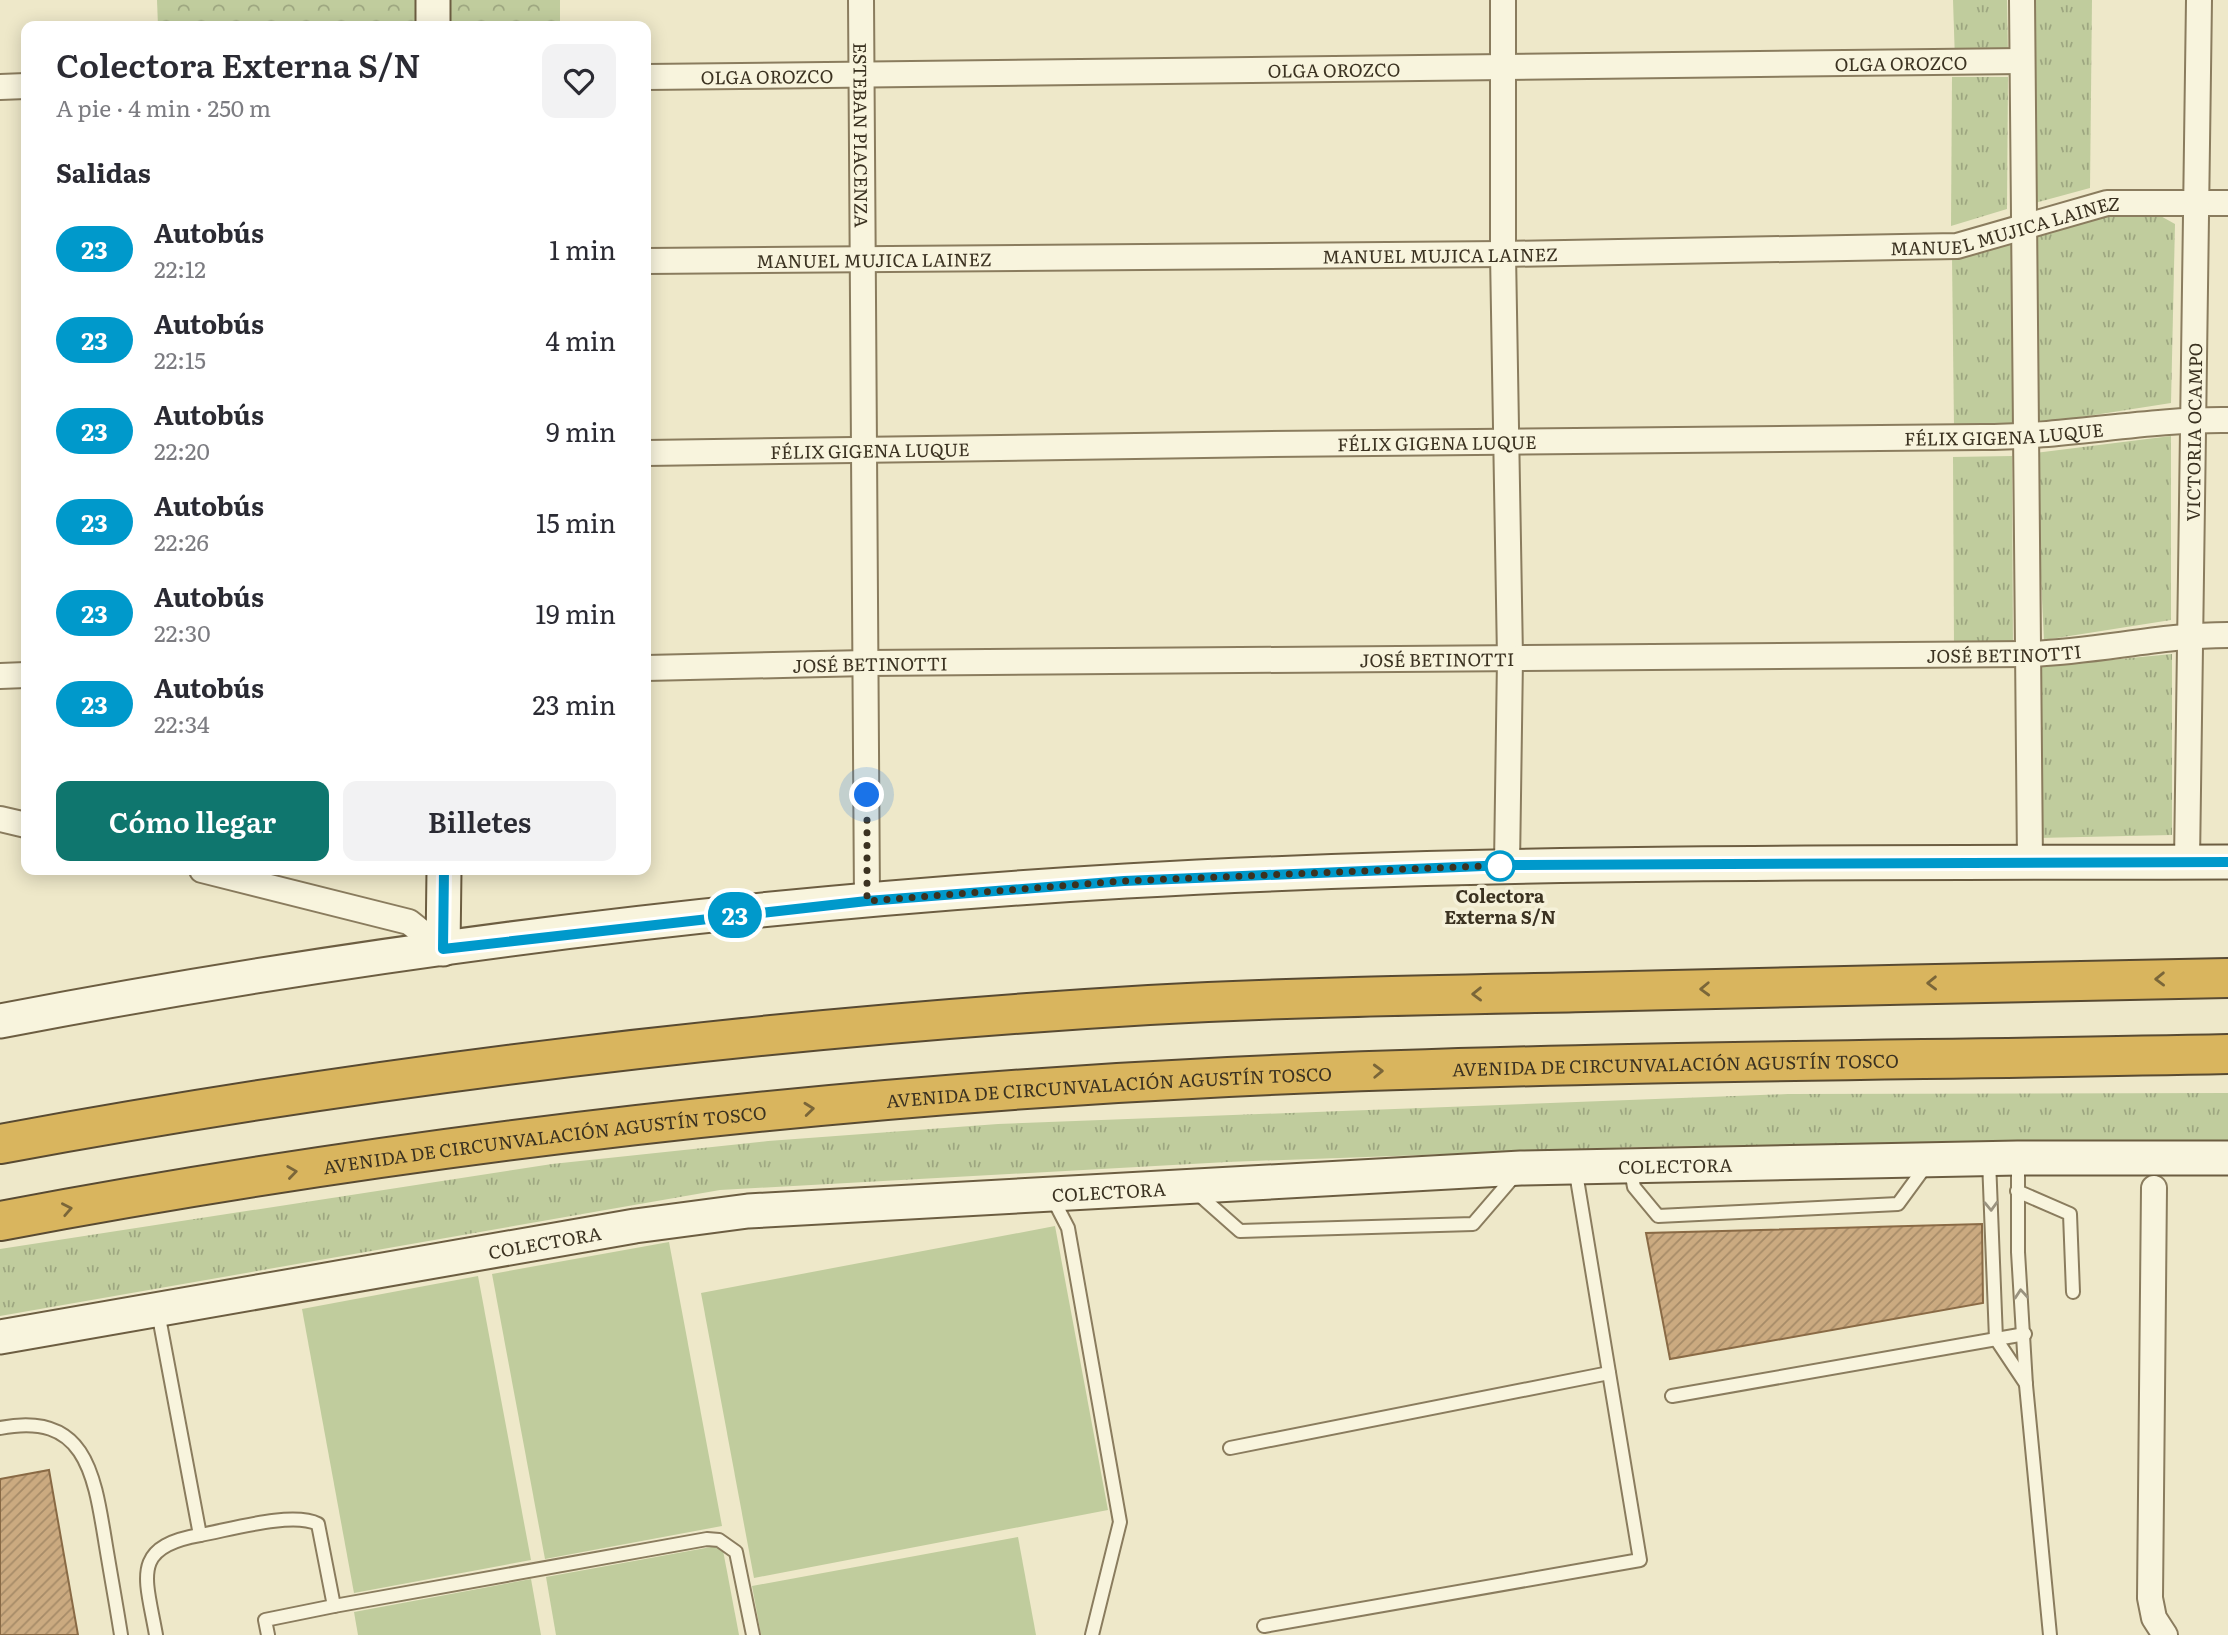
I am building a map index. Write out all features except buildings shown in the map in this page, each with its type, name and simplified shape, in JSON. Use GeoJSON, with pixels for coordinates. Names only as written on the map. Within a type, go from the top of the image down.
{"type":"FeatureCollection","features":[{"type":"Feature","properties":{"kind":"highway"},"geometry":{"type":"LineString","coordinates":[[0,1144],[246,1101],[466,1070],[733,1038],[1034,1013],[1368,996],[2228,978]]}},
{"type":"Feature","properties":{"kind":"highway","name":"AVENIDA DE CIRCUNVALACIÓN AGUSTÍN TOSCO"},"geometry":{"type":"LineString","coordinates":[[0,1221],[182,1189],[468,1146],[655,1124],[966,1094],[1329,1073],[2228,1054]]}},
{"type":"Feature","properties":{"kind":"main road"},"geometry":{"type":"LineString","coordinates":[[433,0],[433,21]]}},
{"type":"Feature","properties":{"kind":"main road"},"geometry":{"type":"LineString","coordinates":[[0,1021],[227,980],[443,949],[867,901],[1124,881],[1507,865],[2228,862]]}},
{"type":"Feature","properties":{"kind":"main road"},"geometry":{"type":"LineString","coordinates":[[443,949],[444,875]]}},
{"type":"Feature","properties":{"kind":"main road","name":"COLECTORA"},"geometry":{"type":"LineString","coordinates":[[0,1337],[158,1312],[689,1217],[807,1206],[1521,1168],[2004,1158],[2228,1158]]}},
{"type":"Feature","properties":{"kind":"street","name":"ESTEBAN PIACENZA"},"geometry":{"type":"LineString","coordinates":[[861,0],[867,901]]}},
{"type":"Feature","properties":{"kind":"street"},"geometry":{"type":"LineString","coordinates":[[1503,0],[1503,254],[1510,658],[1507,865]]}},
{"type":"Feature","properties":{"kind":"street"},"geometry":{"type":"LineString","coordinates":[[2022,0],[2022,227],[2027,437],[2030,863]]}},
{"type":"Feature","properties":{"kind":"street","name":"VICTORIA OCAMPO"},"geometry":{"type":"LineString","coordinates":[[2187,862],[2199,0]]}},
{"type":"Feature","properties":{"kind":"street","name":"OLGA OROZCO"},"geometry":{"type":"LineString","coordinates":[[651,77],[2022,61]]}},
{"type":"Feature","properties":{"kind":"street"},"geometry":{"type":"LineString","coordinates":[[0,87],[21,86]]}},
{"type":"Feature","properties":{"kind":"street","name":"MANUEL MUJICA LAINEZ"},"geometry":{"type":"LineString","coordinates":[[651,261],[1503,254],[1956,246],[2107,203],[2228,203]]}},
{"type":"Feature","properties":{"kind":"street","name":"FÉLIX GIGENA LUQUE"},"geometry":{"type":"LineString","coordinates":[[651,453],[1507,440],[2027,437],[2193,420],[2228,420]]}},
{"type":"Feature","properties":{"kind":"street","name":"JOSÉ BETINOTTI"},"geometry":{"type":"LineString","coordinates":[[651,668],[867,663],[2028,654],[2092,651],[2190,635],[2228,635]]}},
{"type":"Feature","properties":{"kind":"street"},"geometry":{"type":"LineString","coordinates":[[0,676],[21,675]]}},
{"type":"Feature","properties":{"kind":"street"},"geometry":{"type":"LineString","coordinates":[[222,875],[409,922],[443,949]]}},
{"type":"Feature","properties":{"kind":"street"},"geometry":{"type":"LineString","coordinates":[[2154,1188],[2150,1598],[2154,1618],[2165,1635]]}},
{"type":"Feature","properties":{"kind":"lane"},"geometry":{"type":"LineString","coordinates":[[2004,1158],[2017,1191],[2026,1385],[2050,1635]]}},
{"type":"Feature","properties":{"kind":"lane"},"geometry":{"type":"LineString","coordinates":[[2004,1158],[1996,1339],[2026,1385]]}},
{"type":"Feature","properties":{"kind":"lane"},"geometry":{"type":"LineString","coordinates":[[1630,1166],[1634,1187],[1658,1216],[1898,1204],[1930,1160]]}},
{"type":"Feature","properties":{"kind":"lane"},"geometry":{"type":"LineString","coordinates":[[1264,1626],[1640,1560],[1574,1167]]}},
{"type":"Feature","properties":{"kind":"lane"},"geometry":{"type":"LineString","coordinates":[[1188,1186],[1240,1231],[1473,1224],[1521,1168]]}},
{"type":"Feature","properties":{"kind":"lane"},"geometry":{"type":"LineString","coordinates":[[2017,1191],[2070,1214],[2073,1292]]}},
{"type":"Feature","properties":{"kind":"lane"},"geometry":{"type":"LineString","coordinates":[[1050,1193],[1068,1228],[1120,1522],[1092,1635]]}},
{"type":"Feature","properties":{"kind":"lane"},"geometry":{"type":"LineString","coordinates":[[158,1312],[200,1535]]}},
{"type":"Feature","properties":{"kind":"lane"},"geometry":{"type":"LineString","coordinates":[[1672,1396],[2025,1334]]}},
{"type":"Feature","properties":{"kind":"lane"},"geometry":{"type":"LineString","coordinates":[[1230,1448],[1609,1373]]}},
{"type":"Feature","properties":{"kind":"lane"},"geometry":{"type":"LineString","coordinates":[[0,1429],[35,1424],[52,1428],[70,1439],[84,1456],[95,1483],[121,1635]]}},
{"type":"Feature","properties":{"kind":"lane"},"geometry":{"type":"LineString","coordinates":[[156,1635],[147,1584],[151,1557],[158,1547],[200,1535],[284,1521],[308,1520],[317,1524],[334,1606]]}},
{"type":"Feature","properties":{"kind":"lane"},"geometry":{"type":"LineString","coordinates":[[268,1635],[265,1620],[707,1539],[719,1540],[736,1552],[753,1635]]}},
{"type":"Feature","properties":{"kind":"green space"},"geometry":{"type":"Polygon","coordinates":[[[157,0],[415,0],[415,21],[158,21],[157,0]]]}},
{"type":"Feature","properties":{"kind":"green space"},"geometry":{"type":"Polygon","coordinates":[[[444,0],[560,0],[560,21],[444,21],[444,0]]]}},
{"type":"Feature","properties":{"kind":"green space"},"geometry":{"type":"Polygon","coordinates":[[[1953,0],[2007,0],[2008,58],[1955,61],[1953,0]]]}},
{"type":"Feature","properties":{"kind":"green space"},"geometry":{"type":"Polygon","coordinates":[[[2030,0],[2092,0],[2090,188],[2031,204],[2030,0]]]}},
{"type":"Feature","properties":{"kind":"green space"},"geometry":{"type":"Polygon","coordinates":[[[1952,77],[2008,77],[2007,209],[1951,226],[1952,77]]]}},
{"type":"Feature","properties":{"kind":"green space"},"geometry":{"type":"Polygon","coordinates":[[[2095,214],[2157,214],[2175,224],[2171,403],[2031,425],[2030,231],[2095,214]]]}},
{"type":"Feature","properties":{"kind":"green space"},"geometry":{"type":"Polygon","coordinates":[[[2013,244],[2013,427],[1954,429],[1952,257],[2013,244]]]}},
{"type":"Feature","properties":{"kind":"green space"},"geometry":{"type":"Polygon","coordinates":[[[2171,436],[2171,620],[2044,640],[2035,453],[2171,436]]]}},
{"type":"Feature","properties":{"kind":"green space"},"geometry":{"type":"Polygon","coordinates":[[[2012,456],[2013,648],[1954,646],[1953,457],[2012,456]]]}},
{"type":"Feature","properties":{"kind":"green space"},"geometry":{"type":"Polygon","coordinates":[[[2172,654],[2172,835],[2038,838],[2038,667],[2172,654]]]}},
{"type":"Feature","properties":{"kind":"green space"},"geometry":{"type":"Polygon","coordinates":[[[2228,1093],[2228,1142],[1641,1147],[1227,1162],[720,1190],[0,1316],[0,1249],[552,1164],[768,1141],[998,1124],[1788,1094],[2228,1093]]]}},
{"type":"Feature","properties":{"kind":"green space"},"geometry":{"type":"Polygon","coordinates":[[[1055,1226],[1108,1510],[754,1578],[701,1293],[1055,1226]]]}},
{"type":"Feature","properties":{"kind":"green space"},"geometry":{"type":"Polygon","coordinates":[[[669,1242],[722,1526],[545,1559],[492,1274],[669,1242]]]}},
{"type":"Feature","properties":{"kind":"green space"},"geometry":{"type":"Polygon","coordinates":[[[478,1276],[531,1560],[354,1593],[302,1309],[478,1276]]]}},
{"type":"Feature","properties":{"kind":"green space"},"geometry":{"type":"Polygon","coordinates":[[[1018,1537],[1036,1635],[761,1635],[752,1586],[1018,1537]]]}},
{"type":"Feature","properties":{"kind":"green space"},"geometry":{"type":"Polygon","coordinates":[[[722,1545],[739,1635],[556,1635],[546,1577],[722,1545]]]}},
{"type":"Feature","properties":{"kind":"green space"},"geometry":{"type":"Polygon","coordinates":[[[531,1579],[541,1635],[358,1635],[354,1612],[531,1579]]]}},
{"type":"Feature","properties":{"kind":"bus line","name":"23"},"geometry":{"type":"LineString","coordinates":[[444,875],[443,949],[660,922],[867,901],[1124,881],[1507,865],[2228,862]]}},
{"type":"Feature","properties":{"kind":"place","name":"Colectora Externa S/N"},"geometry":{"type":"Point","coordinates":[1500,866]}},
{"type":"Feature","properties":{"kind":"route"},"geometry":{"type":"LineString","coordinates":[[867,795],[867,901],[1124,881],[1507,865],[1500,866]]}}]}
